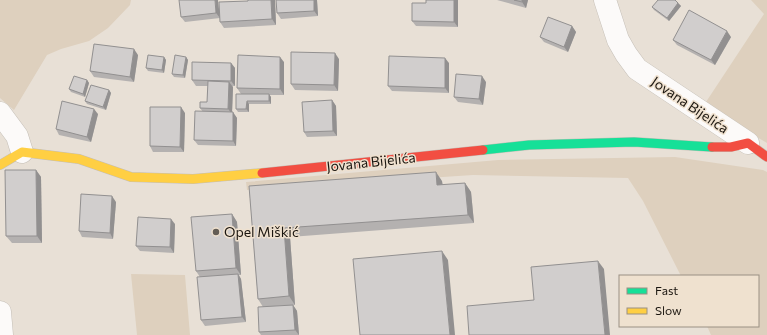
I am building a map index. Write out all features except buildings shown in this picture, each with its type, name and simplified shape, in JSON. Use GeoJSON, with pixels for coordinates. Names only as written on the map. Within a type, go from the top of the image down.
{"type":"FeatureCollection","features":[{"type":"Feature","properties":{"kind":"street","name":"Jovana Bijelića"},"geometry":{"type":"LineString","coordinates":[[605,0],[618,40],[637,69],[767,157]]}},
{"type":"Feature","properties":{"kind":"street"},"geometry":{"type":"LineString","coordinates":[[0,113],[17,136],[22,152],[0,165]]}},
{"type":"Feature","properties":{"kind":"street","name":"Jovana Bijelića"},"geometry":{"type":"LineString","coordinates":[[22,152],[79,159],[131,177],[193,179],[316,168],[529,145],[634,142],[731,147],[748,143]]}},
{"type":"Feature","properties":{"kind":"street"},"geometry":{"type":"LineString","coordinates":[[0,312],[2,335]]}},
{"type":"Feature","properties":{"kind":"shaded area"},"geometry":{"type":"Polygon","coordinates":[[[0,0],[131,0],[130,5],[108,28],[89,41],[61,49],[47,55],[14,110],[0,98],[0,0]]]}},
{"type":"Feature","properties":{"kind":"shaded area"},"geometry":{"type":"Polygon","coordinates":[[[751,0],[767,0],[767,143],[704,105],[764,14],[751,0]]]}},
{"type":"Feature","properties":{"kind":"shaded area"},"geometry":{"type":"Polygon","coordinates":[[[675,157],[763,170],[767,172],[767,335],[711,335],[707,327],[759,327],[759,275],[680,275],[643,201],[628,178],[473,175],[247,190],[246,182],[498,160],[675,157]]]}},
{"type":"Feature","properties":{"kind":"shaded area"},"geometry":{"type":"Polygon","coordinates":[[[131,274],[185,275],[190,335],[137,335],[131,274]]]}},
{"type":"Feature","properties":{"kind":"traffic: fast"},"geometry":{"type":"LineString","coordinates":[[483,150],[529,145],[634,142],[712,147]]}},
{"type":"Feature","properties":{"kind":"traffic: slow"},"geometry":{"type":"LineString","coordinates":[[0,165],[22,152],[79,159],[131,177],[193,179],[262,173]]}},
{"type":"Feature","properties":{"kind":"traffic: jam"},"geometry":{"type":"LineString","coordinates":[[712,147],[731,147],[748,143],[767,157]]}},
{"type":"Feature","properties":{"kind":"traffic: jam"},"geometry":{"type":"LineString","coordinates":[[262,173],[483,150]]}},
{"type":"Feature","properties":{"kind":"place","name":"Opel Miškić"},"geometry":{"type":"Point","coordinates":[216,232]}}]}
